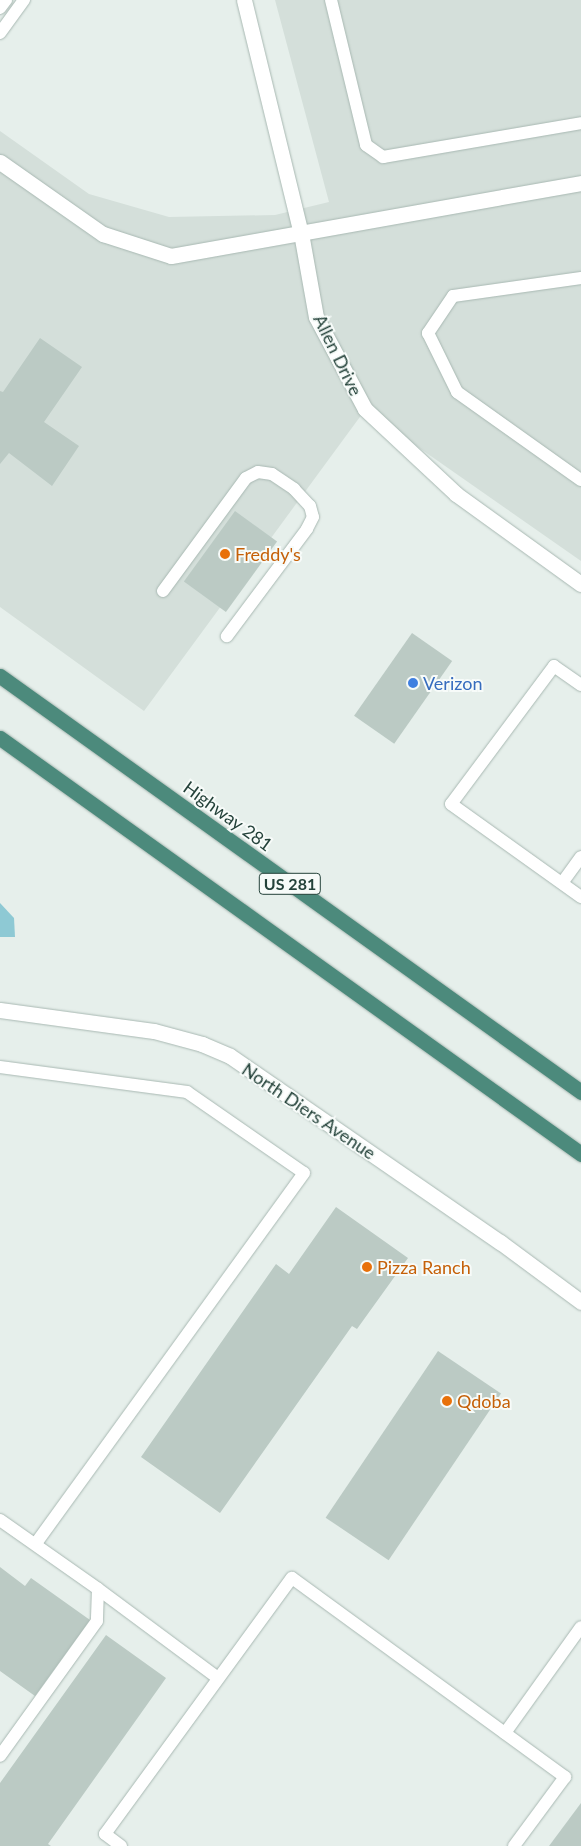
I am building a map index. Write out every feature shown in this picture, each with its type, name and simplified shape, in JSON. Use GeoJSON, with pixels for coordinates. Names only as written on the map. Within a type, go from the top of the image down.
{"type":"FeatureCollection","features":[{"type":"Feature","properties":{"kind":"highway","name":"Highway 281"},"geometry":{"type":"LineString","coordinates":[[0,676],[581,1092]]}},
{"type":"Feature","properties":{"kind":"highway","name":"US 281"},"geometry":{"type":"LineString","coordinates":[[0,738],[581,1154]]}},
{"type":"Feature","properties":{"kind":"street","name":"Allen Drive"},"geometry":{"type":"LineString","coordinates":[[244,0],[301,233],[316,317],[365,409],[456,494],[581,584]]}},
{"type":"Feature","properties":{"kind":"street"},"geometry":{"type":"LineString","coordinates":[[0,162],[103,234],[171,256],[581,183]]}},
{"type":"Feature","properties":{"kind":"street","name":"North Diers Avenue"},"geometry":{"type":"LineString","coordinates":[[0,1010],[154,1031],[202,1044],[230,1056],[500,1242],[581,1302]]}},
{"type":"Feature","properties":{"kind":"lane"},"geometry":{"type":"LineString","coordinates":[[0,8],[6,0]]}},
{"type":"Feature","properties":{"kind":"lane"},"geometry":{"type":"LineString","coordinates":[[0,33],[24,0]]}},
{"type":"Feature","properties":{"kind":"lane"},"geometry":{"type":"LineString","coordinates":[[331,0],[366,145],[383,158],[581,123]]}},
{"type":"Feature","properties":{"kind":"lane"},"geometry":{"type":"LineString","coordinates":[[581,278],[453,296],[428,332],[457,392],[581,480]]}},
{"type":"Feature","properties":{"kind":"lane"},"geometry":{"type":"LineString","coordinates":[[163,591],[246,478],[258,472],[272,474],[294,488],[310,506],[313,517],[307,529],[227,636]]}},
{"type":"Feature","properties":{"kind":"lane"},"geometry":{"type":"LineString","coordinates":[[581,685],[554,666],[451,804],[581,897]]}},
{"type":"Feature","properties":{"kind":"lane"},"geometry":{"type":"LineString","coordinates":[[562,883],[581,857]]}},
{"type":"Feature","properties":{"kind":"lane"},"geometry":{"type":"LineString","coordinates":[[0,1067],[187,1092],[304,1173],[35,1544]]}},
{"type":"Feature","properties":{"kind":"lane"},"geometry":{"type":"LineString","coordinates":[[0,1520],[98,1589],[218,1678]]}},
{"type":"Feature","properties":{"kind":"lane"},"geometry":{"type":"LineString","coordinates":[[121,1846],[105,1834],[292,1578],[565,1777],[514,1846]]}},
{"type":"Feature","properties":{"kind":"lane"},"geometry":{"type":"LineString","coordinates":[[0,1756],[97,1621],[98,1589]]}},
{"type":"Feature","properties":{"kind":"lane"},"geometry":{"type":"LineString","coordinates":[[505,1733],[581,1627]]}},
{"type":"Feature","properties":{"kind":"shaded area"},"geometry":{"type":"Polygon","coordinates":[[[275,0],[581,0],[581,561],[365,410],[144,711],[0,607],[0,131],[89,194],[169,217],[275,215],[329,202],[275,0]]]}},
{"type":"Feature","properties":{"kind":"water"},"geometry":{"type":"Polygon","coordinates":[[[0,903],[14,918],[15,937],[0,937],[0,903]]]}},
{"type":"Feature","properties":{"kind":"building"},"geometry":{"type":"Polygon","coordinates":[[[40,338],[82,367],[44,422],[79,446],[52,486],[9,453],[0,464],[0,391],[3,392],[40,338]]]}},
{"type":"Feature","properties":{"kind":"building"},"geometry":{"type":"Polygon","coordinates":[[[235,511],[277,542],[226,612],[184,581],[235,511]]]}},
{"type":"Feature","properties":{"kind":"building"},"geometry":{"type":"Polygon","coordinates":[[[412,633],[452,661],[394,744],[354,716],[412,633]]]}},
{"type":"Feature","properties":{"kind":"building"},"geometry":{"type":"Polygon","coordinates":[[[336,1207],[408,1258],[357,1329],[352,1326],[220,1513],[141,1457],[276,1264],[289,1274],[336,1207]]]}},
{"type":"Feature","properties":{"kind":"building"},"geometry":{"type":"Polygon","coordinates":[[[438,1351],[501,1393],[389,1560],[326,1518],[438,1351]]]}},
{"type":"Feature","properties":{"kind":"building"},"geometry":{"type":"Polygon","coordinates":[[[0,1567],[25,1586],[31,1578],[90,1620],[35,1696],[0,1671],[0,1567]]]}},
{"type":"Feature","properties":{"kind":"building"},"geometry":{"type":"Polygon","coordinates":[[[106,1635],[166,1678],[48,1844],[51,1846],[0,1846],[0,1783],[106,1635]]]}},
{"type":"Feature","properties":{"kind":"building"},"geometry":{"type":"Polygon","coordinates":[[[581,1803],[581,1846],[549,1846],[581,1803]]]}},
{"type":"Feature","properties":{"kind":"place","name":"Freddy's"},"geometry":{"type":"Point","coordinates":[225,554]}},
{"type":"Feature","properties":{"kind":"place","name":"Verizon"},"geometry":{"type":"Point","coordinates":[413,683]}},
{"type":"Feature","properties":{"kind":"place","name":"Pizza Ranch"},"geometry":{"type":"Point","coordinates":[367,1267]}},
{"type":"Feature","properties":{"kind":"place","name":"Qdoba"},"geometry":{"type":"Point","coordinates":[447,1401]}}]}
